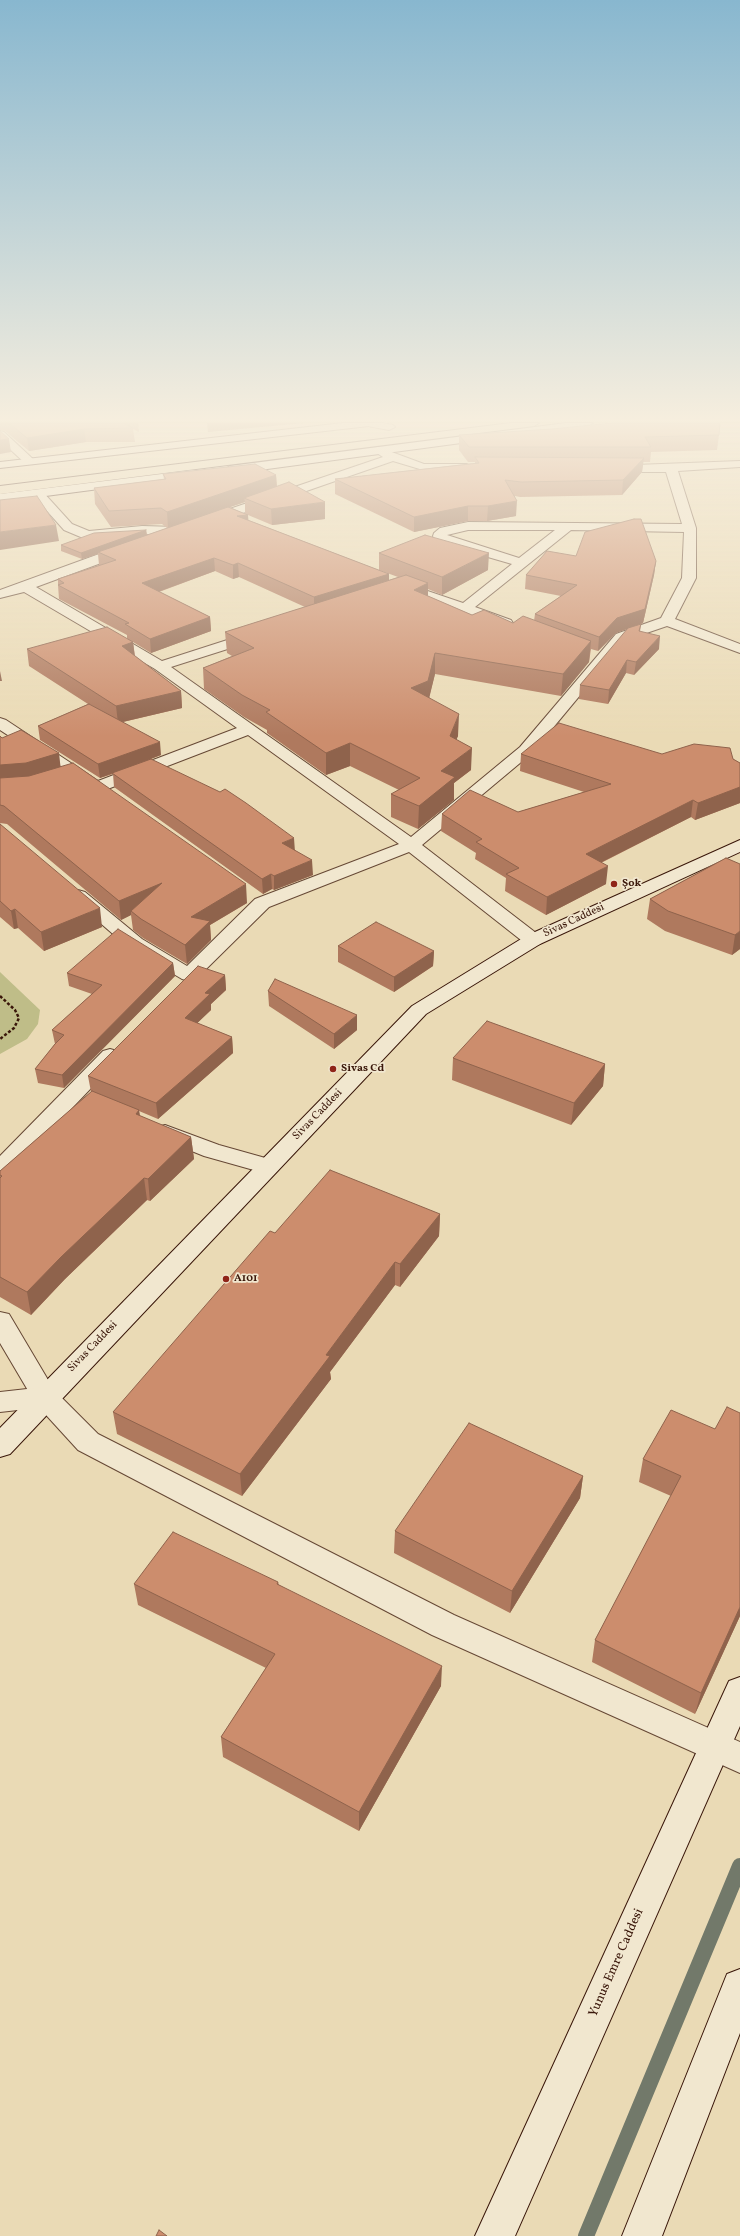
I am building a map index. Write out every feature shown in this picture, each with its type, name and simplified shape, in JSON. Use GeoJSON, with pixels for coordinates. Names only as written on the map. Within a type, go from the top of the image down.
{"type":"FeatureCollection","features":[{"type":"Feature","properties":{"kind":"street"},"geometry":{"type":"LineString","coordinates":[[69,527],[88,535],[142,530],[177,531]]}},
{"type":"Feature","properties":{"kind":"street"},"geometry":{"type":"LineString","coordinates":[[1,595],[189,527]]}},
{"type":"Feature","properties":{"kind":"street"},"geometry":{"type":"LineString","coordinates":[[462,527],[444,531],[440,538],[521,564]]}},
{"type":"Feature","properties":{"kind":"street"},"geometry":{"type":"LineString","coordinates":[[465,608],[566,527]]}},
{"type":"Feature","properties":{"kind":"street"},"geometry":{"type":"LineString","coordinates":[[650,527],[690,528],[689,578],[667,621]]}},
{"type":"Feature","properties":{"kind":"street"},"geometry":{"type":"LineString","coordinates":[[1,595],[26,586],[160,666],[384,824],[533,940]]}},
{"type":"Feature","properties":{"kind":"street"},"geometry":{"type":"LineString","coordinates":[[391,587],[406,588],[522,629]]}},
{"type":"Feature","properties":{"kind":"street"},"geometry":{"type":"LineString","coordinates":[[172,992],[189,975],[256,898],[412,846],[526,750],[600,659],[621,636],[667,621],[740,649]]}},
{"type":"Feature","properties":{"kind":"street"},"geometry":{"type":"LineString","coordinates":[[160,666],[264,633]]}},
{"type":"Feature","properties":{"kind":"street"},"geometry":{"type":"LineString","coordinates":[[586,653],[600,659]]}},
{"type":"Feature","properties":{"kind":"street"},"geometry":{"type":"LineString","coordinates":[[0,723],[105,791],[249,729]]}},
{"type":"Feature","properties":{"kind":"street"},"geometry":{"type":"LineString","coordinates":[[58,780],[77,773]]}},
{"type":"Feature","properties":{"kind":"street","name":"Sivas Caddesi"},"geometry":{"type":"LineString","coordinates":[[0,1446],[45,1397],[419,1010],[533,940],[740,845]]}},
{"type":"Feature","properties":{"kind":"street"},"geometry":{"type":"LineString","coordinates":[[705,861],[726,872]]}},
{"type":"Feature","properties":{"kind":"street"},"geometry":{"type":"LineString","coordinates":[[64,884],[135,943],[189,975]]}},
{"type":"Feature","properties":{"kind":"street"},"geometry":{"type":"LineString","coordinates":[[0,1170],[126,1040]]}},
{"type":"Feature","properties":{"kind":"street"},"geometry":{"type":"LineString","coordinates":[[72,1094],[94,1103]]}},
{"type":"Feature","properties":{"kind":"street"},"geometry":{"type":"LineString","coordinates":[[146,1124],[212,1151],[268,1166]]}},
{"type":"Feature","properties":{"kind":"street"},"geometry":{"type":"LineString","coordinates":[[0,1321],[45,1397],[88,1442],[444,1625],[727,1753]]}},
{"type":"Feature","properties":{"kind":"street"},"geometry":{"type":"LineString","coordinates":[[0,1402],[45,1397]]}},
{"type":"Feature","properties":{"kind":"street","name":"Yunus Emre Caddesi"},"geometry":{"type":"LineString","coordinates":[[494,2236],[727,1753],[740,1691]]}},
{"type":"Feature","properties":{"kind":"street"},"geometry":{"type":"LineString","coordinates":[[642,2236],[740,1987]]}},
{"type":"Feature","properties":{"kind":"path"},"geometry":{"type":"LineString","coordinates":[[0,996],[14,1010],[19,1018],[14,1028],[0,1040]]}},
{"type":"Feature","properties":{"kind":"shaded area"},"geometry":{"type":"Polygon","coordinates":[[[0,972],[40,1010],[38,1024],[27,1039],[0,1054],[0,972]]]}},
{"type":"Feature","properties":{"kind":"building"},"geometry":{"type":"Polygon","coordinates":[[[0,527],[37,527],[0,532],[0,527]]]}},
{"type":"Feature","properties":{"kind":"building"},"geometry":{"type":"Polygon","coordinates":[[[169,527],[267,527],[389,574],[314,597],[238,563],[233,565],[214,558],[142,583],[210,617],[150,639],[125,624],[129,623],[58,585],[64,583],[58,579],[116,560],[98,552],[169,527]]]}},
{"type":"Feature","properties":{"kind":"building"},"geometry":{"type":"Polygon","coordinates":[[[603,527],[644,527],[656,561],[645,609],[617,618],[599,637],[535,614],[577,585],[526,575],[547,551],[576,556],[585,532],[603,527]]]}},
{"type":"Feature","properties":{"kind":"building"},"geometry":{"type":"Polygon","coordinates":[[[146,530],[81,553],[61,545],[94,533],[146,530]]]}},
{"type":"Feature","properties":{"kind":"building"},"geometry":{"type":"Polygon","coordinates":[[[425,535],[489,553],[442,577],[379,553],[425,535]]]}},
{"type":"Feature","properties":{"kind":"building"},"geometry":{"type":"Polygon","coordinates":[[[406,575],[428,583],[414,590],[472,615],[484,610],[513,623],[523,616],[591,641],[563,674],[435,653],[428,681],[411,688],[459,714],[450,736],[472,748],[441,771],[455,777],[419,806],[391,794],[420,778],[350,743],[326,753],[266,712],[270,710],[242,695],[203,668],[254,648],[225,632],[406,575]]]}},
{"type":"Feature","properties":{"kind":"building"},"geometry":{"type":"Polygon","coordinates":[[[641,624],[639,631],[660,636],[636,662],[627,660],[609,690],[580,685],[628,628],[641,624]]]}},
{"type":"Feature","properties":{"kind":"building"},"geometry":{"type":"Polygon","coordinates":[[[107,627],[133,642],[122,646],[181,691],[116,706],[27,649],[107,627]]]}},
{"type":"Feature","properties":{"kind":"building"},"geometry":{"type":"Polygon","coordinates":[[[89,704],[160,742],[98,764],[38,726],[89,704]]]}},
{"type":"Feature","properties":{"kind":"building"},"geometry":{"type":"Polygon","coordinates":[[[559,723],[662,754],[694,744],[730,748],[733,759],[740,763],[740,787],[698,803],[693,800],[586,854],[608,866],[547,897],[506,874],[519,868],[476,842],[482,839],[442,814],[470,790],[518,812],[611,784],[521,754],[559,723]]]}},
{"type":"Feature","properties":{"kind":"building"},"geometry":{"type":"Polygon","coordinates":[[[21,730],[59,753],[26,763],[0,765],[0,736],[2,738],[21,730]]]}},
{"type":"Feature","properties":{"kind":"building"},"geometry":{"type":"Polygon","coordinates":[[[151,759],[220,792],[225,789],[294,838],[282,843],[312,860],[274,876],[271,874],[262,879],[112,773],[151,759]]]}},
{"type":"Feature","properties":{"kind":"building"},"geometry":{"type":"Polygon","coordinates":[[[73,763],[246,884],[191,917],[210,921],[185,945],[141,919],[131,911],[162,883],[119,901],[4,806],[0,805],[0,778],[29,776],[73,763]]]}},
{"type":"Feature","properties":{"kind":"building"},"geometry":{"type":"Polygon","coordinates":[[[0,824],[100,908],[41,932],[15,909],[11,911],[0,901],[0,824]]]}},
{"type":"Feature","properties":{"kind":"building"},"geometry":{"type":"Polygon","coordinates":[[[726,858],[740,864],[740,931],[735,935],[668,911],[650,899],[726,858]]]}},
{"type":"Feature","properties":{"kind":"building"},"geometry":{"type":"Polygon","coordinates":[[[376,922],[434,951],[394,977],[338,946],[376,922]]]}},
{"type":"Feature","properties":{"kind":"building"},"geometry":{"type":"Polygon","coordinates":[[[118,929],[173,963],[62,1075],[35,1069],[64,1035],[52,1030],[102,985],[67,973],[118,929]]]}},
{"type":"Feature","properties":{"kind":"building"},"geometry":{"type":"Polygon","coordinates":[[[198,966],[225,975],[205,993],[210,994],[185,1018],[232,1037],[156,1103],[88,1076],[198,966]]]}},
{"type":"Feature","properties":{"kind":"building"},"geometry":{"type":"Polygon","coordinates":[[[275,979],[357,1015],[334,1034],[268,991],[275,979]]]}},
{"type":"Feature","properties":{"kind":"building"},"geometry":{"type":"Polygon","coordinates":[[[487,1021],[605,1064],[574,1103],[453,1058],[487,1021]]]}},
{"type":"Feature","properties":{"kind":"building"},"geometry":{"type":"Polygon","coordinates":[[[92,1091],[139,1110],[136,1114],[191,1137],[148,1179],[144,1178],[61,1257],[27,1292],[0,1277],[0,1178],[2,1176],[0,1175],[0,1171],[92,1091]]]}},
{"type":"Feature","properties":{"kind":"building"},"geometry":{"type":"Polygon","coordinates":[[[330,1170],[440,1214],[400,1264],[395,1262],[326,1355],[330,1356],[240,1474],[113,1412],[270,1231],[275,1233],[330,1170]]]}},
{"type":"Feature","properties":{"kind":"building"},"geometry":{"type":"Polygon","coordinates":[[[727,1407],[740,1413],[740,1607],[701,1693],[595,1640],[681,1476],[643,1459],[671,1410],[715,1429],[727,1407]]]}},
{"type":"Feature","properties":{"kind":"building"},"geometry":{"type":"Polygon","coordinates":[[[469,1423],[583,1476],[512,1591],[395,1531],[469,1423]]]}},
{"type":"Feature","properties":{"kind":"building"},"geometry":{"type":"Polygon","coordinates":[[[173,1532],[278,1582],[277,1584],[442,1666],[359,1812],[221,1737],[275,1654],[134,1584],[173,1532]]]}},
{"type":"Feature","properties":{"kind":"building"},"geometry":{"type":"Polygon","coordinates":[[[159,2230],[167,2236],[156,2236],[159,2230]]]}},
{"type":"Feature","properties":{"kind":"waterway"},"geometry":{"type":"LineString","coordinates":[[586,2236],[740,1866]]}},
{"type":"Feature","properties":{"kind":"place","name":"Şok"},"geometry":{"type":"Point","coordinates":[614,884]}},
{"type":"Feature","properties":{"kind":"place","name":"Sivas Cd"},"geometry":{"type":"Point","coordinates":[333,1069]}},
{"type":"Feature","properties":{"kind":"place","name":"A101"},"geometry":{"type":"Point","coordinates":[226,1279]}}]}
